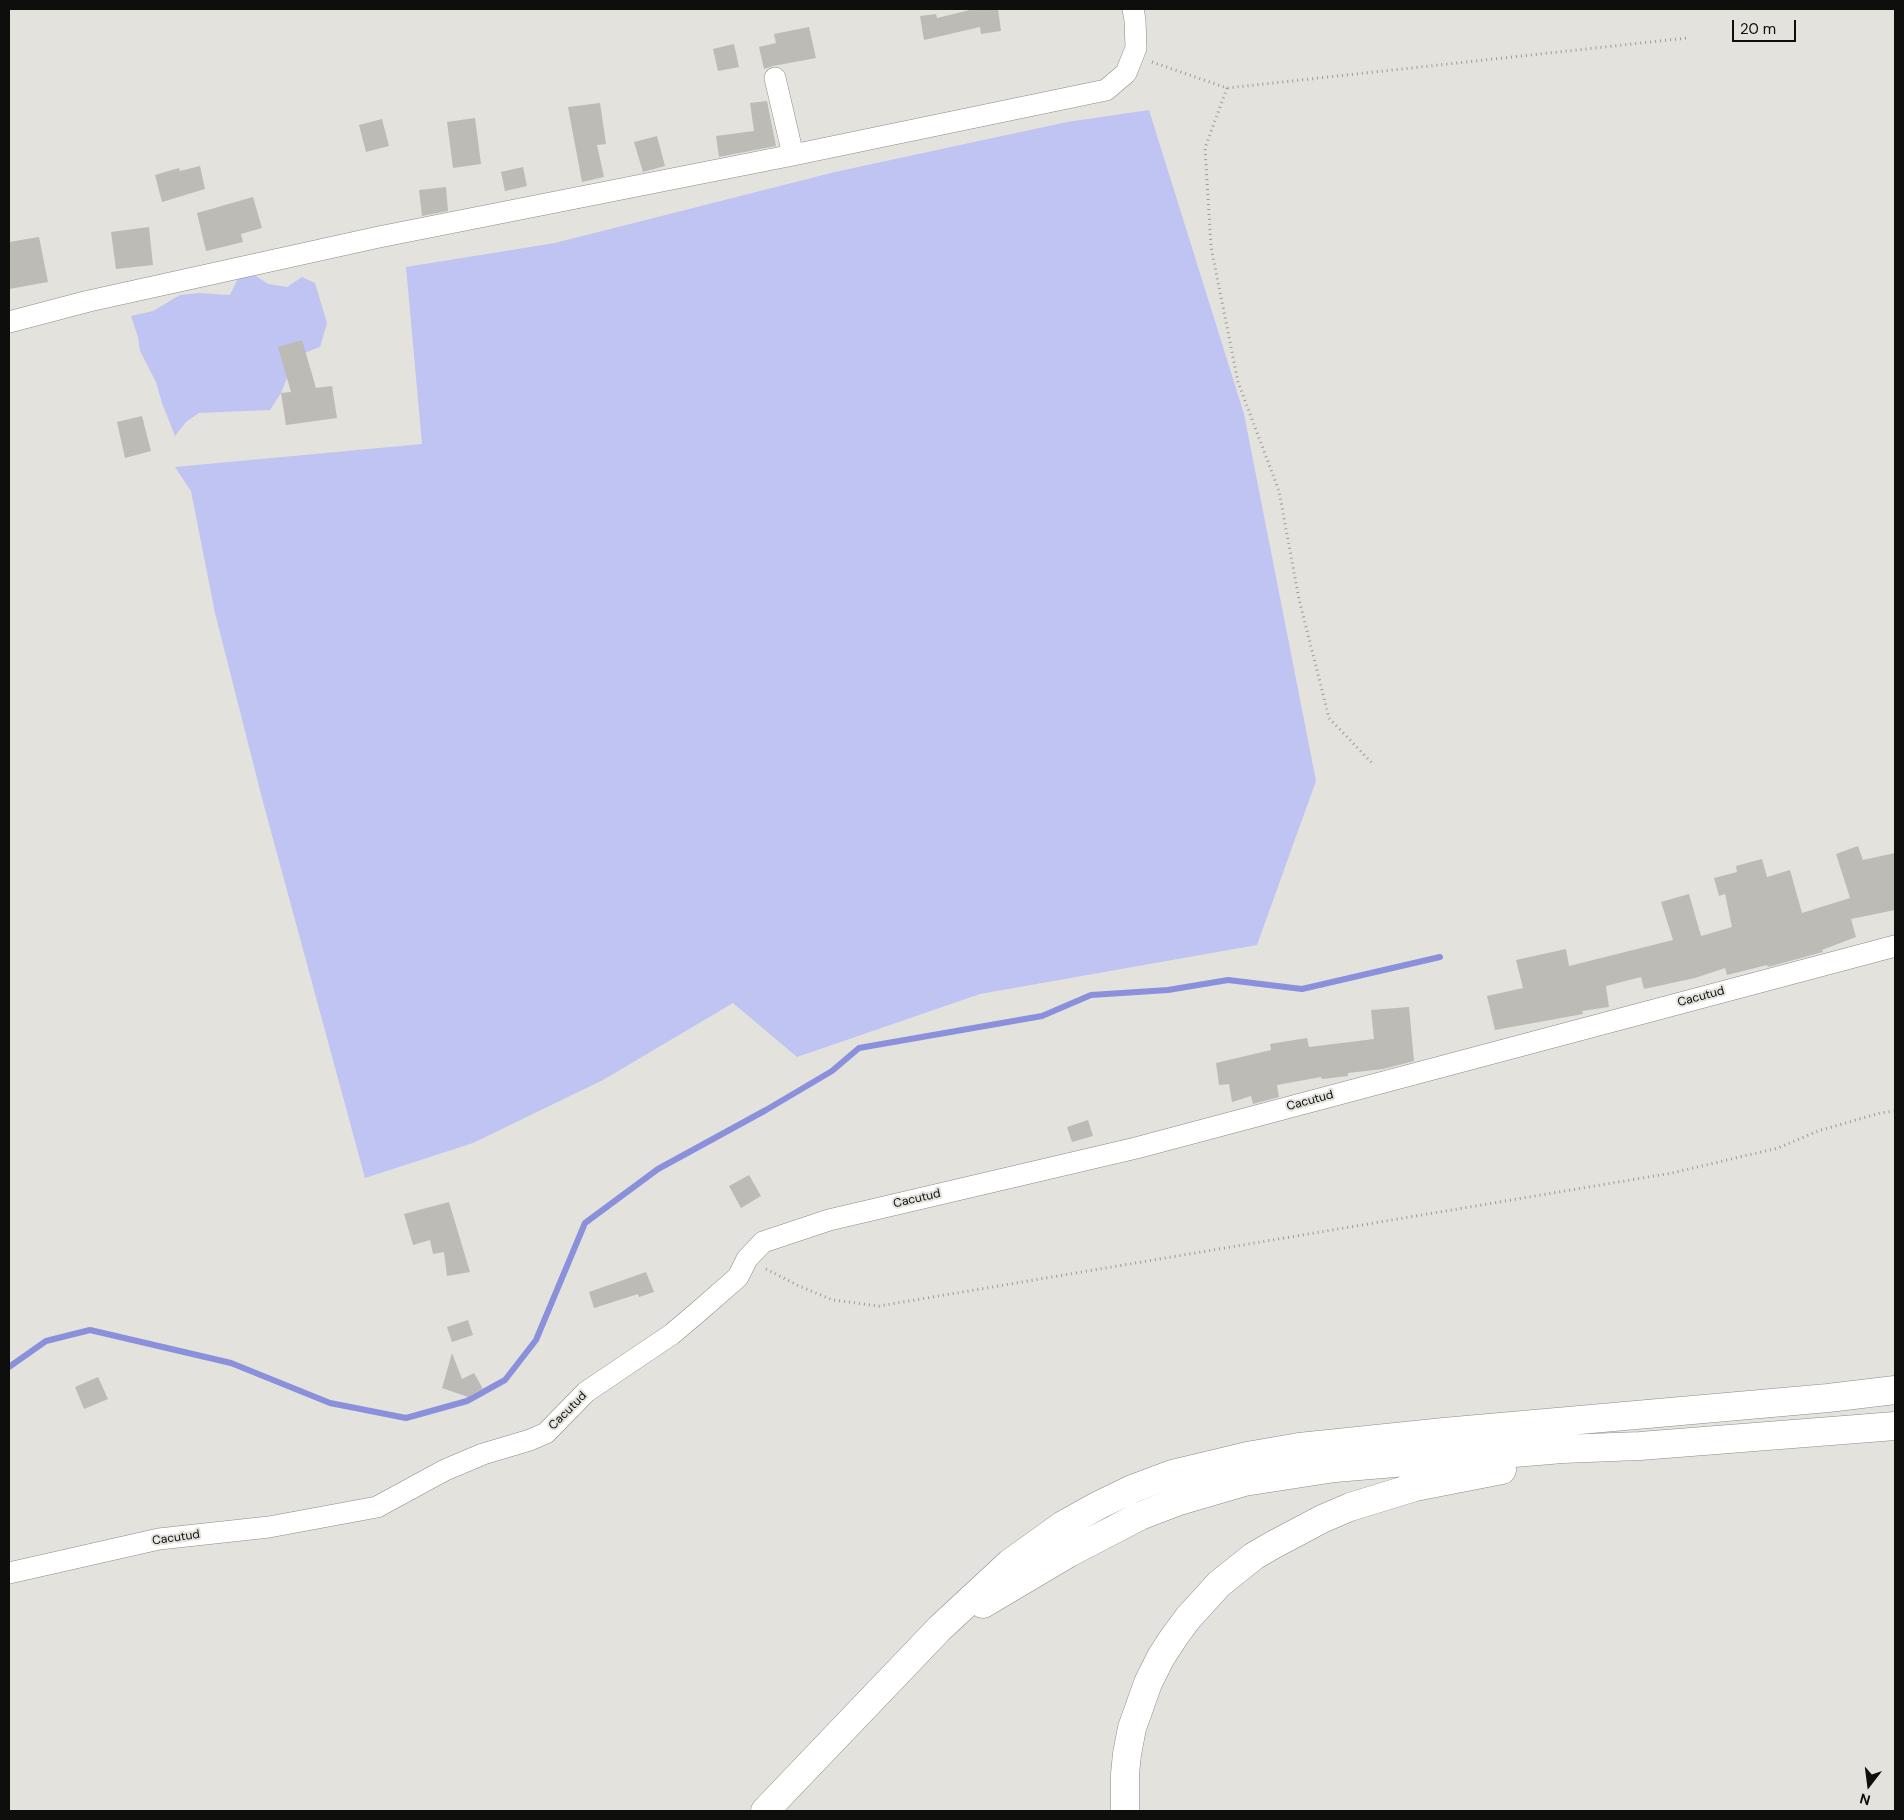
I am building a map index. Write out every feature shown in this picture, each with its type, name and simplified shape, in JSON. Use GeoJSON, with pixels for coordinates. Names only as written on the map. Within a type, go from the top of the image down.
{"type":"FeatureCollection","features":[{"type":"Feature","properties":{"kind":"highway"},"geometry":{"type":"LineString","coordinates":[[766,1811],[940,1628],[1010,1563],[1063,1525],[1099,1505],[1132,1489],[1172,1474],[1282,1450],[1351,1441],[1895,1390]]}},
{"type":"Feature","properties":{"kind":"highway"},"geometry":{"type":"LineString","coordinates":[[1125,1811],[1125,1774],[1132,1728],[1142,1698],[1156,1666],[1174,1637],[1218,1584],[1254,1556],[1322,1518],[1367,1501],[1416,1487],[1491,1472],[1619,1452],[1716,1441],[1895,1426]]}},
{"type":"Feature","properties":{"kind":"highway"},"geometry":{"type":"LineString","coordinates":[[940,1628],[1104,1534],[1171,1504],[1209,1491],[1282,1475],[1335,1468],[1562,1449],[1716,1441]]}},
{"type":"Feature","properties":{"kind":"street"},"geometry":{"type":"LineString","coordinates":[[9,322],[89,301],[379,237],[793,156],[1106,90],[1126,73],[1136,48],[1133,9]]}},
{"type":"Feature","properties":{"kind":"street"},"geometry":{"type":"LineString","coordinates":[[775,78],[793,156]]}},
{"type":"Feature","properties":{"kind":"street","name":"Cacutud"},"geometry":{"type":"LineString","coordinates":[[9,1573],[158,1539],[269,1527],[377,1507],[445,1470],[483,1454],[530,1440],[546,1432],[586,1392],[672,1334],[738,1277],[747,1259],[763,1242],[829,1220],[1136,1148],[1895,946]]}},
{"type":"Feature","properties":{"kind":"path"},"geometry":{"type":"LineString","coordinates":[[1133,55],[1226,88],[1687,38]]}},
{"type":"Feature","properties":{"kind":"path"},"geometry":{"type":"LineString","coordinates":[[1226,88],[1205,148],[1211,246],[1238,382],[1279,491],[1299,599],[1330,718],[1372,763]]}},
{"type":"Feature","properties":{"kind":"path"},"geometry":{"type":"LineString","coordinates":[[747,1259],[799,1286],[833,1300],[879,1306],[1672,1173],[1778,1148],[1818,1131],[1880,1113],[1895,1111]]}},
{"type":"Feature","properties":{"kind":"shaded area"},"geometry":{"type":"Polygon","coordinates":[[[1149,110],[1244,414],[1316,781],[1257,945],[980,994],[797,1057],[733,1003],[603,1080],[473,1143],[365,1178],[263,802],[215,613],[191,491],[175,467],[422,444],[406,267],[555,243],[835,172],[1067,122],[1149,110]]]}},
{"type":"Feature","properties":{"kind":"shaded area"},"geometry":{"type":"Polygon","coordinates":[[[250,272],[268,284],[287,287],[302,277],[315,283],[327,323],[320,347],[299,355],[293,363],[281,393],[270,410],[199,413],[186,422],[175,436],[156,382],[140,351],[138,337],[131,316],[153,311],[180,295],[199,293],[230,295],[237,280],[250,272]]]}},
{"type":"Feature","properties":{"kind":"building"},"geometry":{"type":"Polygon","coordinates":[[[974,9],[998,9],[1001,31],[981,34],[980,27],[924,40],[920,16],[936,14],[937,18],[974,9]]]}},
{"type":"Feature","properties":{"kind":"building"},"geometry":{"type":"Polygon","coordinates":[[[809,27],[816,58],[764,69],[759,47],[776,43],[774,34],[809,27]]]}},
{"type":"Feature","properties":{"kind":"building"},"geometry":{"type":"Polygon","coordinates":[[[734,44],[739,67],[718,71],[713,49],[734,44]]]}},
{"type":"Feature","properties":{"kind":"building"},"geometry":{"type":"Polygon","coordinates":[[[767,101],[776,146],[719,157],[716,136],[754,131],[750,103],[767,101]]]}},
{"type":"Feature","properties":{"kind":"building"},"geometry":{"type":"Polygon","coordinates":[[[600,103],[606,144],[597,145],[604,177],[582,182],[568,107],[600,103]]]}},
{"type":"Feature","properties":{"kind":"building"},"geometry":{"type":"Polygon","coordinates":[[[475,118],[481,164],[453,168],[447,122],[475,118]]]}},
{"type":"Feature","properties":{"kind":"building"},"geometry":{"type":"Polygon","coordinates":[[[382,119],[389,146],[366,152],[359,125],[382,119]]]}},
{"type":"Feature","properties":{"kind":"building"},"geometry":{"type":"Polygon","coordinates":[[[657,136],[665,166],[643,172],[634,142],[657,136]]]}},
{"type":"Feature","properties":{"kind":"building"},"geometry":{"type":"Polygon","coordinates":[[[200,166],[205,189],[162,202],[155,175],[179,168],[180,171],[200,166]]]}},
{"type":"Feature","properties":{"kind":"building"},"geometry":{"type":"Polygon","coordinates":[[[523,167],[527,186],[505,191],[501,172],[523,167]]]}},
{"type":"Feature","properties":{"kind":"building"},"geometry":{"type":"Polygon","coordinates":[[[446,187],[448,211],[422,216],[419,190],[446,187]]]}},
{"type":"Feature","properties":{"kind":"building"},"geometry":{"type":"Polygon","coordinates":[[[253,197],[262,228],[241,234],[243,242],[206,251],[197,213],[253,197]]]}},
{"type":"Feature","properties":{"kind":"building"},"geometry":{"type":"Polygon","coordinates":[[[149,227],[153,265],[116,269],[111,232],[149,227]]]}},
{"type":"Feature","properties":{"kind":"building"},"geometry":{"type":"Polygon","coordinates":[[[39,237],[48,282],[9,289],[9,242],[39,237]]]}},
{"type":"Feature","properties":{"kind":"building"},"geometry":{"type":"Polygon","coordinates":[[[302,340],[316,388],[332,386],[337,418],[286,425],[281,393],[291,392],[278,347],[302,340]]]}},
{"type":"Feature","properties":{"kind":"building"},"geometry":{"type":"Polygon","coordinates":[[[142,416],[151,451],[125,458],[117,422],[142,416]]]}},
{"type":"Feature","properties":{"kind":"building"},"geometry":{"type":"Polygon","coordinates":[[[1858,846],[1863,860],[1895,853],[1895,910],[1851,919],[1856,937],[1822,950],[1823,952],[1768,967],[1767,965],[1727,975],[1725,968],[1695,978],[1644,989],[1641,977],[1606,986],[1609,1007],[1582,1011],[1583,1014],[1495,1030],[1487,996],[1523,988],[1516,960],[1566,949],[1569,966],[1673,940],[1661,902],[1689,894],[1701,936],[1732,927],[1725,894],[1719,896],[1714,878],[1737,872],[1736,866],[1762,859],[1767,877],[1790,870],[1802,913],[1850,898],[1836,854],[1858,846]]]}},
{"type":"Feature","properties":{"kind":"building"},"geometry":{"type":"Polygon","coordinates":[[[1409,1007],[1414,1061],[1383,1069],[1348,1073],[1348,1076],[1322,1079],[1321,1077],[1277,1085],[1279,1097],[1253,1104],[1251,1096],[1232,1102],[1229,1084],[1219,1085],[1216,1063],[1271,1050],[1270,1044],[1307,1038],[1309,1047],[1374,1039],[1371,1010],[1409,1007]]]}},
{"type":"Feature","properties":{"kind":"building"},"geometry":{"type":"Polygon","coordinates":[[[1088,1120],[1093,1136],[1072,1142],[1067,1127],[1088,1120]]]}},
{"type":"Feature","properties":{"kind":"building"},"geometry":{"type":"Polygon","coordinates":[[[749,1175],[761,1196],[741,1208],[729,1186],[749,1175]]]}},
{"type":"Feature","properties":{"kind":"building"},"geometry":{"type":"Polygon","coordinates":[[[449,1202],[470,1272],[447,1276],[444,1252],[433,1254],[430,1240],[413,1245],[404,1214],[449,1202]]]}},
{"type":"Feature","properties":{"kind":"building"},"geometry":{"type":"Polygon","coordinates":[[[646,1272],[654,1292],[639,1297],[638,1294],[594,1308],[589,1292],[646,1272]]]}},
{"type":"Feature","properties":{"kind":"building"},"geometry":{"type":"Polygon","coordinates":[[[468,1320],[473,1335],[452,1342],[447,1327],[468,1320]]]}},
{"type":"Feature","properties":{"kind":"building"},"geometry":{"type":"Polygon","coordinates":[[[452,1353],[462,1379],[474,1373],[483,1389],[468,1397],[442,1388],[452,1353]]]}},
{"type":"Feature","properties":{"kind":"building"},"geometry":{"type":"Polygon","coordinates":[[[98,1377],[108,1399],[84,1409],[75,1387],[98,1377]]]}},
{"type":"Feature","properties":{"kind":"waterway"},"geometry":{"type":"LineString","coordinates":[[9,1367],[46,1341],[90,1330],[231,1363],[330,1403],[406,1418],[467,1401],[505,1380],[536,1340],[585,1223],[658,1169],[766,1110],[832,1071],[859,1048],[1042,1016],[1091,995],[1168,990],[1228,980],[1302,989],[1440,957]]}}]}
